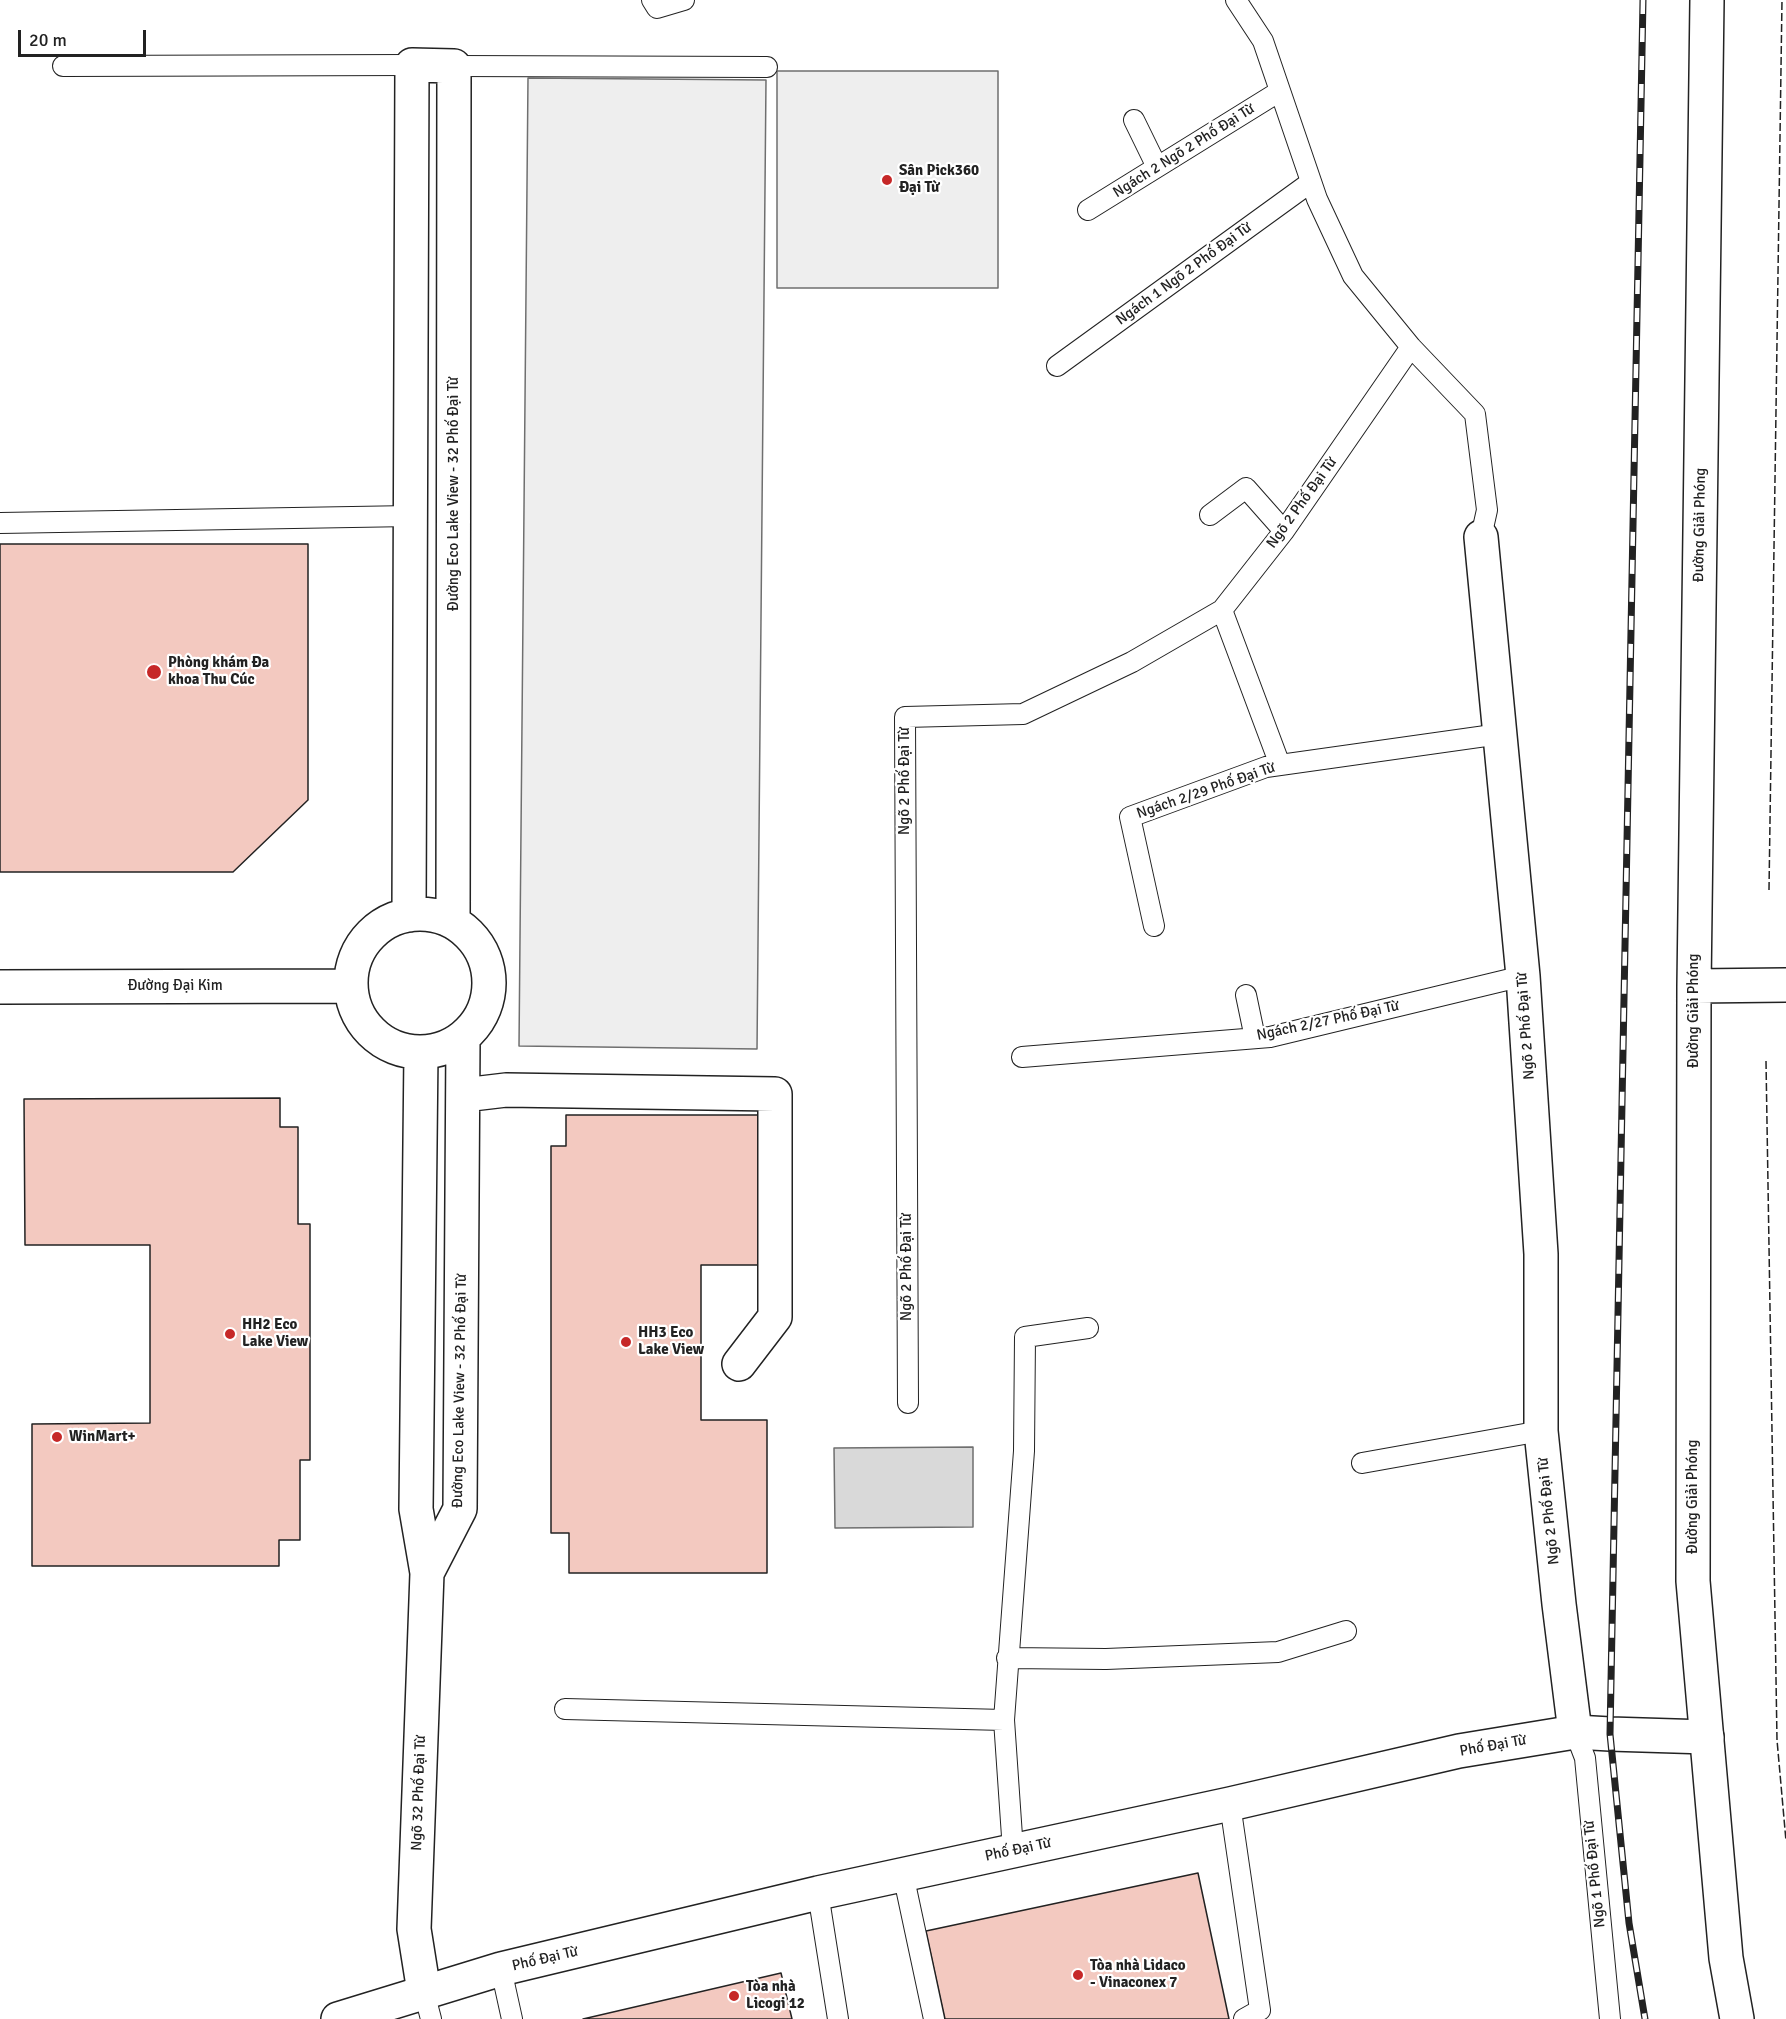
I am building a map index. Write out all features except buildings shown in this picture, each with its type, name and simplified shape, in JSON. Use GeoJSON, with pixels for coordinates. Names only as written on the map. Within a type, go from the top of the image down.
{"type":"FeatureCollection","features":[{"type":"Feature","properties":{"kind":"street","name":"Đường Giải Phóng"},"geometry":{"type":"LineString","coordinates":[[1707,0],[1694,986],[1693,1581],[1726,1958],[1737,2019]]}},
{"type":"Feature","properties":{"kind":"street"},"geometry":{"type":"LineString","coordinates":[[409,915],[412,65],[454,66]]}},
{"type":"Feature","properties":{"kind":"street","name":"Đường Eco Lake View - 32 Phố Đại Từ"},"geometry":{"type":"LineString","coordinates":[[453,922],[454,66]]}},
{"type":"Feature","properties":{"kind":"street","name":"Ngõ 2 Phố Đại Từ"},"geometry":{"type":"LineString","coordinates":[[1481,537],[1523,976],[1541,1254],[1541,1431],[1575,1732]]}},
{"type":"Feature","properties":{"kind":"street"},"geometry":{"type":"LineString","coordinates":[[409,915],[439,916],[453,922],[472,936],[484,955],[490,978],[488,1001],[478,1022],[463,1039],[443,1049],[421,1052],[400,1049],[380,1040],[365,1025],[354,1007],[350,986],[352,966],[360,947],[373,932],[390,920],[409,915]]}},
{"type":"Feature","properties":{"kind":"street"},"geometry":{"type":"LineString","coordinates":[[1694,986],[1786,985]]}},
{"type":"Feature","properties":{"kind":"street","name":"Đường Đại Kim"},"geometry":{"type":"LineString","coordinates":[[0,987],[350,986]]}},
{"type":"Feature","properties":{"kind":"street","name":"Đường Eco Lake View - 32 Phố Đại Từ"},"geometry":{"type":"LineString","coordinates":[[427,1584],[460,1509],[463,1039]]}},
{"type":"Feature","properties":{"kind":"street"},"geometry":{"type":"LineString","coordinates":[[421,1052],[416,1509],[427,1584]]}},
{"type":"Feature","properties":{"kind":"street"},"geometry":{"type":"LineString","coordinates":[[464,1095],[506,1090],[775,1094],[775,1317],[739,1364]]}},
{"type":"Feature","properties":{"kind":"street","name":"Ngõ 32 Phố Đại Từ"},"geometry":{"type":"LineString","coordinates":[[427,1584],[414,1929],[427,2005]]}},
{"type":"Feature","properties":{"kind":"street","name":"Phố Đại Từ"},"geometry":{"type":"LineString","coordinates":[[339,2019],[427,2005],[501,1969],[818,1893],[1230,1804],[1459,1751],[1575,1732],[1707,1737]]}},
{"type":"Feature","properties":{"kind":"lane"},"geometry":{"type":"LineString","coordinates":[[655,4],[684,0]]}},
{"type":"Feature","properties":{"kind":"lane","name":"Ngõ 2 Phố Đại Từ"},"geometry":{"type":"LineString","coordinates":[[1236,0],[1263,41],[1311,182],[1353,276],[1411,347],[1475,414],[1487,510],[1481,537]]}},
{"type":"Feature","properties":{"kind":"lane"},"geometry":{"type":"LineString","coordinates":[[63,66],[412,65]]}},
{"type":"Feature","properties":{"kind":"lane"},"geometry":{"type":"LineString","coordinates":[[454,66],[767,67]]}},
{"type":"Feature","properties":{"kind":"lane","name":"Ngách 2 Ngõ 2 Phố Đại Từ"},"geometry":{"type":"LineString","coordinates":[[1088,210],[1280,91]]}},
{"type":"Feature","properties":{"kind":"lane"},"geometry":{"type":"LineString","coordinates":[[1134,120],[1157,167]]}},
{"type":"Feature","properties":{"kind":"lane","name":"Ngách 1 Ngõ 2 Phố Đại Từ"},"geometry":{"type":"LineString","coordinates":[[1057,366],[1311,182]]}},
{"type":"Feature","properties":{"kind":"lane","name":"Ngõ 2 Phố Đại Từ"},"geometry":{"type":"LineString","coordinates":[[908,1403],[905,717],[1023,714],[1132,662],[1222,610],[1284,531],[1411,347]]}},
{"type":"Feature","properties":{"kind":"lane"},"geometry":{"type":"LineString","coordinates":[[1210,515],[1246,488],[1284,531]]}},
{"type":"Feature","properties":{"kind":"lane"},"geometry":{"type":"LineString","coordinates":[[0,522],[411,516]]}},
{"type":"Feature","properties":{"kind":"lane"},"geometry":{"type":"LineString","coordinates":[[1222,610],[1280,765]]}},
{"type":"Feature","properties":{"kind":"lane","name":"Ngách 2/29 Phố Đại Từ"},"geometry":{"type":"LineString","coordinates":[[1154,926],[1130,817],[1266,767],[1500,734]]}},
{"type":"Feature","properties":{"kind":"lane","name":"Ngách 2/27 Phố Đại Từ"},"geometry":{"type":"LineString","coordinates":[[1022,1057],[1255,1038],[1307,1029],[1523,976]]}},
{"type":"Feature","properties":{"kind":"lane"},"geometry":{"type":"LineString","coordinates":[[1246,995],[1255,1038]]}},
{"type":"Feature","properties":{"kind":"lane"},"geometry":{"type":"LineString","coordinates":[[1013,1851],[1004,1720],[1024,1451],[1025,1337],[1088,1328]]}},
{"type":"Feature","properties":{"kind":"lane"},"geometry":{"type":"LineString","coordinates":[[1362,1463],[1541,1431]]}},
{"type":"Feature","properties":{"kind":"lane"},"geometry":{"type":"LineString","coordinates":[[1007,1658],[1106,1659],[1278,1652],[1346,1631]]}},
{"type":"Feature","properties":{"kind":"lane"},"geometry":{"type":"LineString","coordinates":[[565,1709],[1004,1720]]}},
{"type":"Feature","properties":{"kind":"lane","name":"Ngõ 1 Phố Đại Từ"},"geometry":{"type":"LineString","coordinates":[[1575,1732],[1585,1758],[1610,2019]]}},
{"type":"Feature","properties":{"kind":"lane"},"geometry":{"type":"LineString","coordinates":[[1230,1804],[1260,2010],[1244,2019]]}},
{"type":"Feature","properties":{"kind":"lane"},"geometry":{"type":"LineString","coordinates":[[903,1874],[934,2019]]}},
{"type":"Feature","properties":{"kind":"lane"},"geometry":{"type":"LineString","coordinates":[[818,1893],[838,2019]]}},
{"type":"Feature","properties":{"kind":"lane"},"geometry":{"type":"LineString","coordinates":[[501,1969],[512,2019]]}},
{"type":"Feature","properties":{"kind":"shaded area","name":"Sân Pick360 Đại Từ"},"geometry":{"type":"Polygon","coordinates":[[[777,71],[998,71],[998,288],[777,288],[777,71]]]}},
{"type":"Feature","properties":{"kind":"shaded area"},"geometry":{"type":"Polygon","coordinates":[[[528,78],[766,80],[757,1049],[519,1046],[528,78]]]}},
{"type":"Feature","properties":{"kind":"shaded area"},"geometry":{"type":"Polygon","coordinates":[[[973,1447],[973,1527],[835,1528],[834,1448],[973,1447]]]}},
{"type":"Feature","properties":{"kind":"railway"},"geometry":{"type":"LineString","coordinates":[[1643,0],[1610,1734],[1629,1923],[1645,2019]]}},
{"type":"Feature","properties":{"kind":"fence"},"geometry":{"type":"LineString","coordinates":[[1769,890],[1782,0]]}},
{"type":"Feature","properties":{"kind":"fence"},"geometry":{"type":"LineString","coordinates":[[1766,1061],[1777,1740],[1786,1841]]}},
{"type":"Feature","properties":{"kind":"place","name":"Sân Pick360 Đại Từ"},"geometry":{"type":"Point","coordinates":[887,180]}},
{"type":"Feature","properties":{"kind":"place","name":"Phòng khám Đa khoa Thu Cúc"},"geometry":{"type":"Point","coordinates":[154,672]}},
{"type":"Feature","properties":{"kind":"place","name":"HH2 Eco Lake View"},"geometry":{"type":"Point","coordinates":[230,1334]}},
{"type":"Feature","properties":{"kind":"place","name":"HH3 Eco Lake View"},"geometry":{"type":"Point","coordinates":[626,1342]}},
{"type":"Feature","properties":{"kind":"place","name":"WinMart+"},"geometry":{"type":"Point","coordinates":[57,1437]}},
{"type":"Feature","properties":{"kind":"place","name":"Tòa nhà Lidaco - Vinaconex 7"},"geometry":{"type":"Point","coordinates":[1078,1975]}},
{"type":"Feature","properties":{"kind":"place","name":"Tòa nhà Licogi 12"},"geometry":{"type":"Point","coordinates":[734,1996]}}]}
